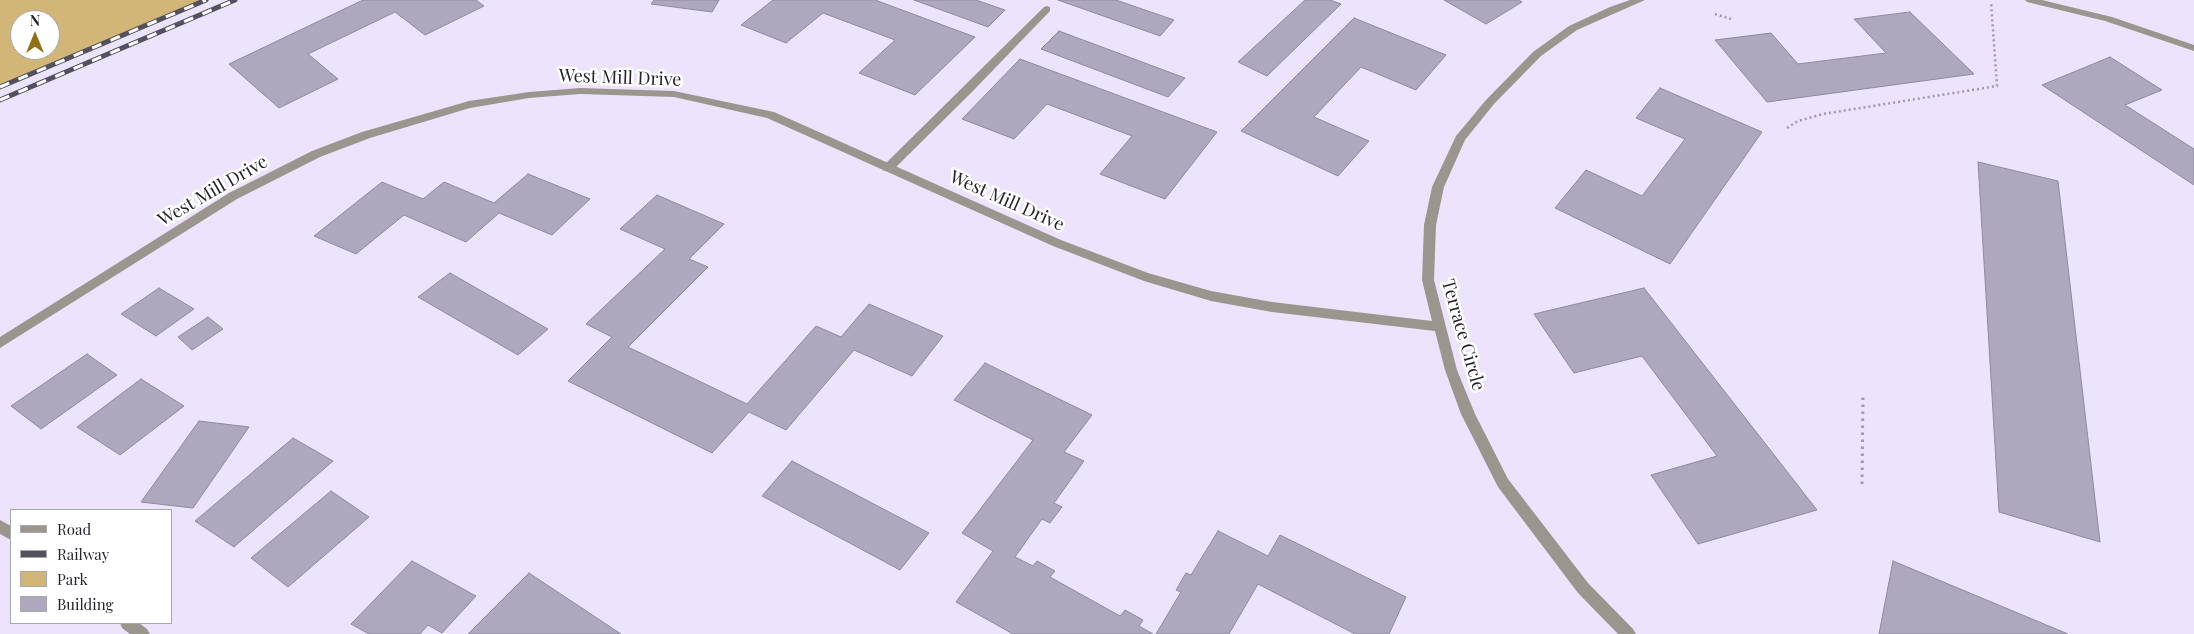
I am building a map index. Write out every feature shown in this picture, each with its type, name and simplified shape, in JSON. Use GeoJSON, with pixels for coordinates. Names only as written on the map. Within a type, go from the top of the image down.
{"type":"FeatureCollection","features":[{"type":"Feature","properties":{"kind":"street","name":"Terrace Circle"},"geometry":{"type":"LineString","coordinates":[[1628,634],[1583,588],[1503,483],[1468,414],[1451,370],[1428,280],[1430,225],[1438,187],[1460,139],[1490,102],[1537,54],[1573,28],[1613,9],[1640,0]]}},
{"type":"Feature","properties":{"kind":"street"},"geometry":{"type":"LineString","coordinates":[[2030,0],[2108,19],[2194,48]]}},
{"type":"Feature","properties":{"kind":"street"},"geometry":{"type":"LineString","coordinates":[[888,168],[1047,9]]}},
{"type":"Feature","properties":{"kind":"street","name":"West Mill Drive"},"geometry":{"type":"LineString","coordinates":[[0,343],[241,192],[316,154],[358,138],[469,105],[529,95],[580,91],[674,94],[770,115],[1057,243],[1144,276],[1211,296],[1272,307],[1439,328]]}},
{"type":"Feature","properties":{"kind":"street"},"geometry":{"type":"LineString","coordinates":[[128,624],[142,634]]}},
{"type":"Feature","properties":{"kind":"path"},"geometry":{"type":"LineString","coordinates":[[1787,128],[1798,121],[1823,114],[1996,86],[1991,2]]}},
{"type":"Feature","properties":{"kind":"path"},"geometry":{"type":"LineString","coordinates":[[1715,14],[1731,19]]}},
{"type":"Feature","properties":{"kind":"path"},"geometry":{"type":"LineString","coordinates":[[1862,484],[1863,396]]}},
{"type":"Feature","properties":{"kind":"green space"},"geometry":{"type":"Polygon","coordinates":[[[0,0],[206,0],[0,87],[0,0]]]}},
{"type":"Feature","properties":{"kind":"building"},"geometry":{"type":"Polygon","coordinates":[[[363,0],[476,0],[484,6],[425,35],[395,12],[308,54],[338,79],[279,108],[229,64],[363,0]]]}},
{"type":"Feature","properties":{"kind":"building"},"geometry":{"type":"Polygon","coordinates":[[[654,0],[719,0],[712,12],[651,4],[654,0]]]}},
{"type":"Feature","properties":{"kind":"building"},"geometry":{"type":"Polygon","coordinates":[[[773,0],[875,0],[975,37],[915,95],[859,73],[895,40],[823,13],[786,43],[741,25],[773,0]]]}},
{"type":"Feature","properties":{"kind":"building"},"geometry":{"type":"Polygon","coordinates":[[[914,0],[976,0],[1005,10],[988,27],[914,0]]]}},
{"type":"Feature","properties":{"kind":"building"},"geometry":{"type":"Polygon","coordinates":[[[1058,0],[1116,0],[1174,20],[1160,36],[1058,0]]]}},
{"type":"Feature","properties":{"kind":"building"},"geometry":{"type":"Polygon","coordinates":[[[1305,0],[1330,0],[1341,4],[1267,76],[1238,62],[1305,0]]]}},
{"type":"Feature","properties":{"kind":"building"},"geometry":{"type":"Polygon","coordinates":[[[1444,0],[1519,0],[1522,2],[1486,24],[1444,0]]]}},
{"type":"Feature","properties":{"kind":"building"},"geometry":{"type":"Polygon","coordinates":[[[1910,12],[1974,74],[1767,102],[1715,40],[1771,33],[1798,64],[1886,53],[1854,19],[1910,12]]]}},
{"type":"Feature","properties":{"kind":"building"},"geometry":{"type":"Polygon","coordinates":[[[1354,18],[1446,55],[1416,90],[1361,67],[1314,117],[1369,141],[1338,176],[1241,131],[1354,18]]]}},
{"type":"Feature","properties":{"kind":"building"},"geometry":{"type":"Polygon","coordinates":[[[1059,31],[1185,78],[1168,97],[1041,49],[1059,31]]]}},
{"type":"Feature","properties":{"kind":"building"},"geometry":{"type":"Polygon","coordinates":[[[2110,57],[2162,90],[2125,105],[2194,149],[2194,185],[2042,85],[2110,57]]]}},
{"type":"Feature","properties":{"kind":"building"},"geometry":{"type":"Polygon","coordinates":[[[1020,59],[1217,132],[1165,199],[1100,174],[1132,136],[1047,104],[1014,139],[962,119],[1020,59]]]}},
{"type":"Feature","properties":{"kind":"building"},"geometry":{"type":"Polygon","coordinates":[[[1660,88],[1762,132],[1670,264],[1555,208],[1586,170],[1642,196],[1685,139],[1636,118],[1660,88]]]}},
{"type":"Feature","properties":{"kind":"building"},"geometry":{"type":"Polygon","coordinates":[[[1978,162],[2058,181],[2100,542],[1999,512],[1978,162]]]}},
{"type":"Feature","properties":{"kind":"building"},"geometry":{"type":"Polygon","coordinates":[[[528,174],[590,199],[552,235],[499,213],[466,242],[404,215],[356,254],[314,236],[382,182],[423,199],[444,182],[494,203],[528,174]]]}},
{"type":"Feature","properties":{"kind":"building"},"geometry":{"type":"Polygon","coordinates":[[[657,195],[724,224],[689,259],[708,267],[628,347],[747,404],[816,326],[841,337],[869,304],[943,336],[912,376],[854,350],[786,430],[749,412],[712,453],[568,381],[612,337],[586,324],[665,249],[620,229],[657,195]]]}},
{"type":"Feature","properties":{"kind":"building"},"geometry":{"type":"Polygon","coordinates":[[[450,273],[548,329],[518,355],[418,297],[450,273]]]}},
{"type":"Feature","properties":{"kind":"building"},"geometry":{"type":"Polygon","coordinates":[[[159,288],[194,309],[156,336],[121,314],[159,288]]]}},
{"type":"Feature","properties":{"kind":"building"},"geometry":{"type":"Polygon","coordinates":[[[1644,288],[1817,510],[1698,544],[1651,475],[1717,456],[1642,356],[1574,373],[1534,314],[1644,288]]]}},
{"type":"Feature","properties":{"kind":"building"},"geometry":{"type":"Polygon","coordinates":[[[208,317],[223,329],[192,350],[178,337],[208,317]]]}},
{"type":"Feature","properties":{"kind":"building"},"geometry":{"type":"Polygon","coordinates":[[[87,354],[117,375],[41,429],[11,406],[87,354]]]}},
{"type":"Feature","properties":{"kind":"building"},"geometry":{"type":"Polygon","coordinates":[[[985,363],[1092,415],[1064,452],[1084,461],[1054,503],[1062,507],[1050,523],[1042,519],[1015,557],[1033,566],[1037,561],[1055,571],[1050,577],[1120,616],[1125,610],[1143,620],[1139,626],[1153,634],[1013,634],[956,602],[993,551],[962,533],[1033,440],[954,400],[985,363]]]}},
{"type":"Feature","properties":{"kind":"building"},"geometry":{"type":"Polygon","coordinates":[[[141,379],[184,406],[120,455],[77,427],[141,379]]]}},
{"type":"Feature","properties":{"kind":"building"},"geometry":{"type":"Polygon","coordinates":[[[199,421],[249,427],[193,508],[141,502],[199,421]]]}},
{"type":"Feature","properties":{"kind":"building"},"geometry":{"type":"Polygon","coordinates":[[[293,438],[333,461],[234,547],[195,521],[293,438]]]}},
{"type":"Feature","properties":{"kind":"building"},"geometry":{"type":"Polygon","coordinates":[[[792,461],[929,533],[900,570],[762,496],[792,461]]]}},
{"type":"Feature","properties":{"kind":"building"},"geometry":{"type":"Polygon","coordinates":[[[331,491],[369,517],[288,587],[251,558],[331,491]]]}},
{"type":"Feature","properties":{"kind":"building"},"geometry":{"type":"Polygon","coordinates":[[[1218,531],[1268,556],[1280,535],[1406,597],[1389,634],[1355,634],[1258,584],[1229,634],[1156,634],[1181,592],[1176,590],[1186,573],[1191,575],[1218,531]]]}},
{"type":"Feature","properties":{"kind":"building"},"geometry":{"type":"Polygon","coordinates":[[[412,561],[476,596],[442,633],[428,625],[420,634],[369,634],[351,624],[412,561]]]}},
{"type":"Feature","properties":{"kind":"building"},"geometry":{"type":"Polygon","coordinates":[[[1893,561],[2068,634],[1879,634],[1893,561]]]}},
{"type":"Feature","properties":{"kind":"building"},"geometry":{"type":"Polygon","coordinates":[[[529,573],[621,634],[468,634],[529,573]]]}},
{"type":"Feature","properties":{"kind":"railway"},"geometry":{"type":"LineString","coordinates":[[0,87],[206,0]]}},
{"type":"Feature","properties":{"kind":"railway"},"geometry":{"type":"LineString","coordinates":[[0,100],[235,0]]}}]}
